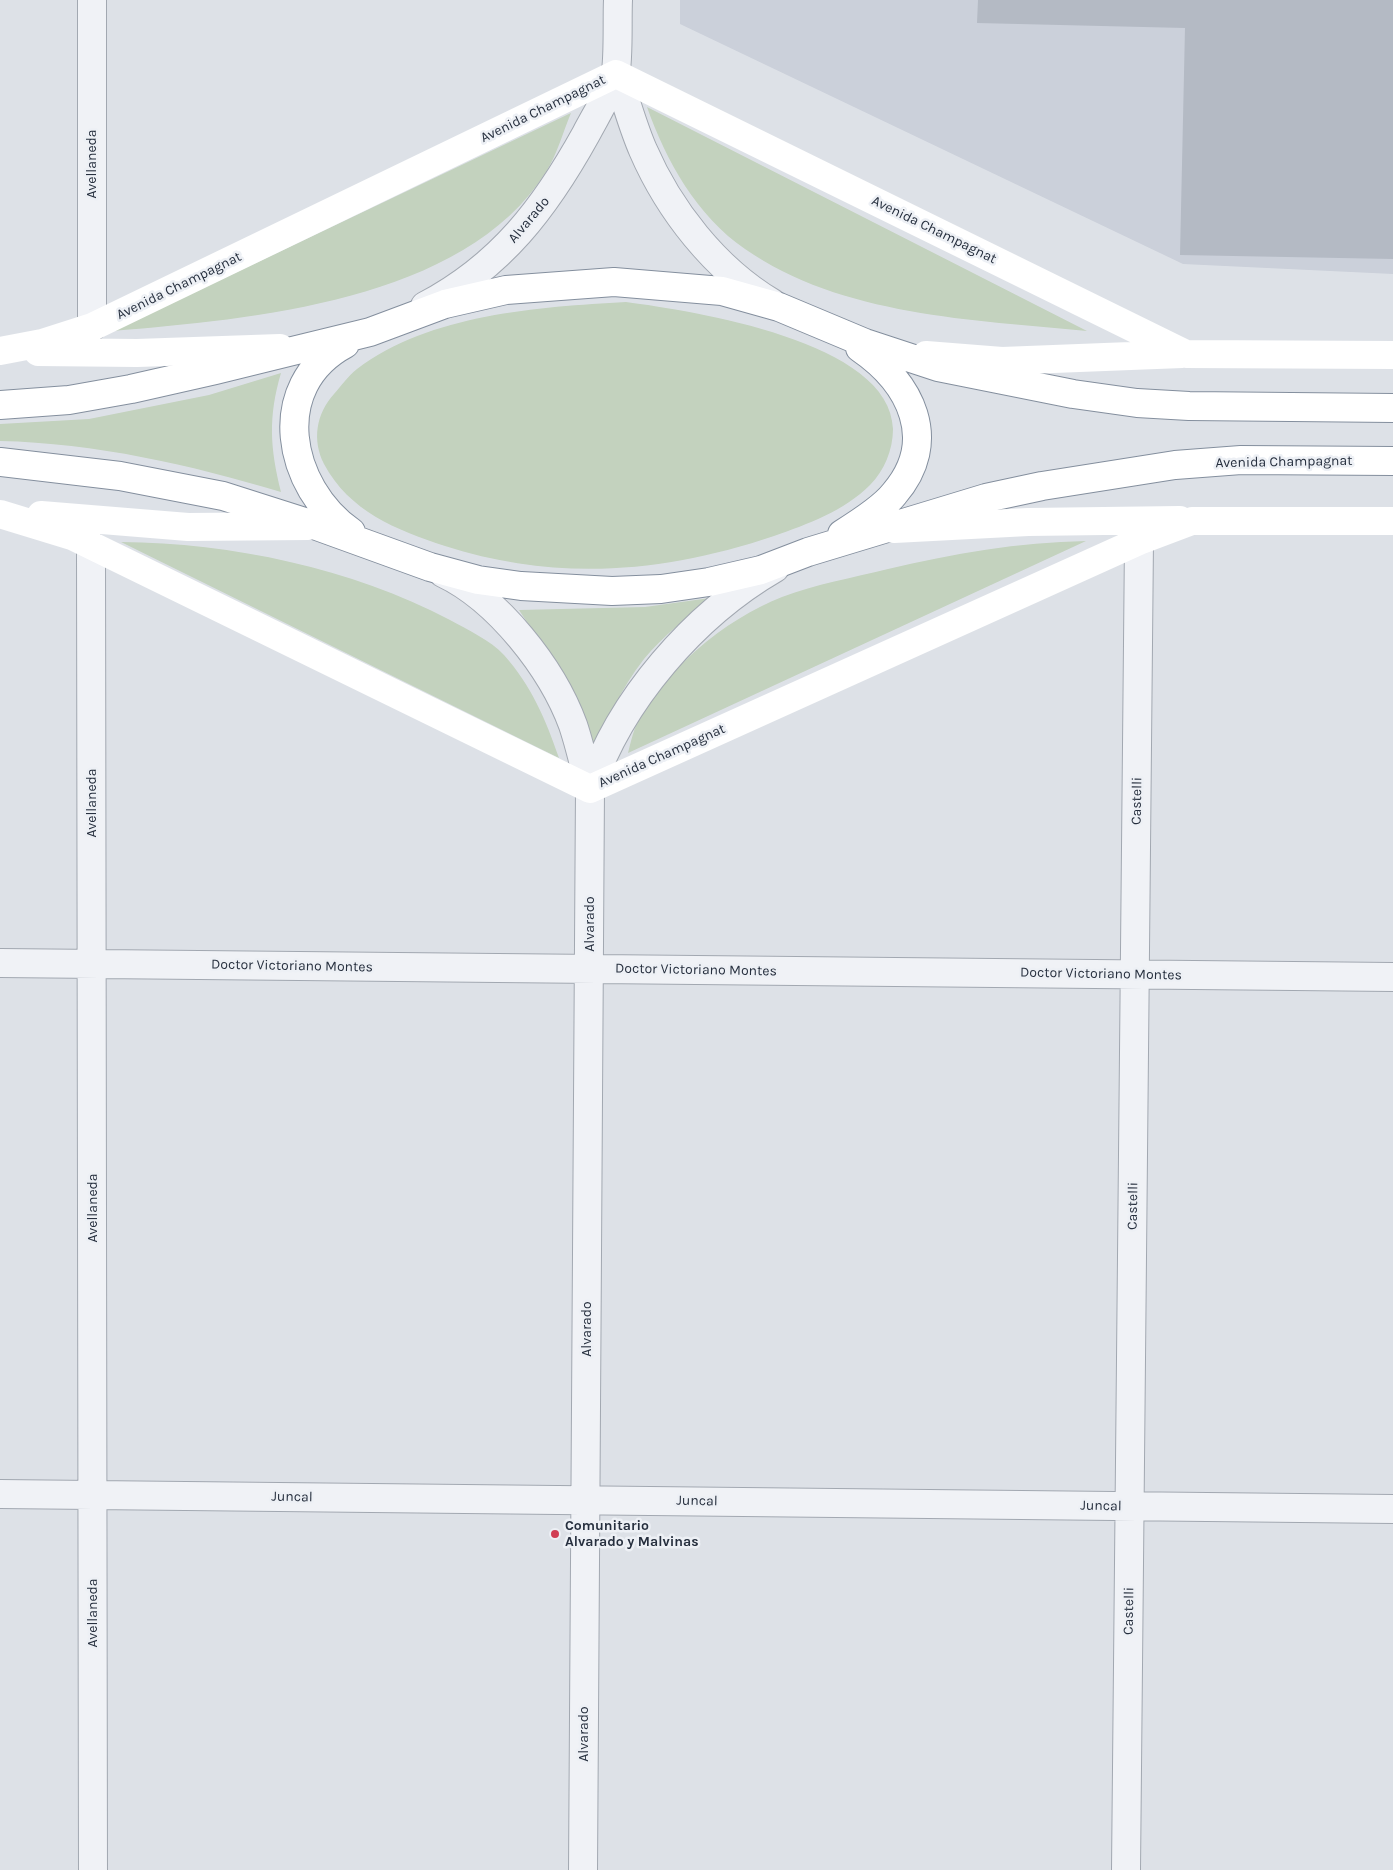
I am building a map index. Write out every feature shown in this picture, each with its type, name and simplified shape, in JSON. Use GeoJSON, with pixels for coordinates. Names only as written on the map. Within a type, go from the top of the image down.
{"type":"FeatureCollection","features":[{"type":"Feature","properties":{"kind":"main road","name":"Avenida Champagnat"},"geometry":{"type":"LineString","coordinates":[[0,352],[42,343],[92,327],[616,74],[1186,354]]}},
{"type":"Feature","properties":{"kind":"main road","name":"Avenida Champagnat"},"geometry":{"type":"LineString","coordinates":[[0,405],[69,400],[130,389],[311,348],[370,332],[444,304],[506,290],[614,282],[722,291],[779,308],[938,367],[1016,384],[1137,403],[1189,406],[1393,408]]}},
{"type":"Feature","properties":{"kind":"main road"},"geometry":{"type":"LineString","coordinates":[[799,555],[844,534],[893,496],[905,480],[913,464],[917,449],[917,430],[913,411],[894,376],[875,358],[824,326]]}},
{"type":"Feature","properties":{"kind":"main road"},"geometry":{"type":"LineString","coordinates":[[370,332],[342,346],[318,364],[307,380],[297,402],[294,430],[302,472],[318,501],[328,513],[351,532],[393,553]]}},
{"type":"Feature","properties":{"kind":"main road","name":"Avenida Champagnat"},"geometry":{"type":"LineString","coordinates":[[0,352],[137,353],[311,348]]}},
{"type":"Feature","properties":{"kind":"main road","name":"Avenida Champagnat"},"geometry":{"type":"LineString","coordinates":[[897,353],[1002,361],[1186,354],[1393,355]]}},
{"type":"Feature","properties":{"kind":"main road","name":"Avenida Champagnat"},"geometry":{"type":"LineString","coordinates":[[0,462],[71,469],[168,484],[223,496],[314,525],[430,567],[478,580],[521,586],[612,591],[661,590],[761,570],[799,555],[1005,494],[1175,466],[1241,460],[1393,461]]}},
{"type":"Feature","properties":{"kind":"main road","name":"Avenida Champagnat"},"geometry":{"type":"LineString","coordinates":[[0,514],[188,527],[314,525]]}},
{"type":"Feature","properties":{"kind":"main road","name":"Avenida Champagnat"},"geometry":{"type":"LineString","coordinates":[[0,514],[57,530],[590,789],[1139,541],[1192,521]]}},
{"type":"Feature","properties":{"kind":"main road","name":"Avenida Champagnat"},"geometry":{"type":"LineString","coordinates":[[882,530],[1074,521],[1393,521]]}},
{"type":"Feature","properties":{"kind":"street","name":"Avellaneda"},"geometry":{"type":"LineString","coordinates":[[92,0],[92,327]]}},
{"type":"Feature","properties":{"kind":"street","name":"Alvarado"},"geometry":{"type":"LineString","coordinates":[[618,0],[616,74],[643,149],[662,188],[711,253],[755,293],[779,308]]}},
{"type":"Feature","properties":{"kind":"street","name":"Alvarado"},"geometry":{"type":"LineString","coordinates":[[395,322],[466,281],[522,232],[564,173],[601,107],[616,74]]}},
{"type":"Feature","properties":{"kind":"street","name":"Castelli"},"geometry":{"type":"LineString","coordinates":[[1126,1870],[1139,541]]}},
{"type":"Feature","properties":{"kind":"street","name":"Avellaneda"},"geometry":{"type":"LineString","coordinates":[[91,546],[93,1870]]}},
{"type":"Feature","properties":{"kind":"street","name":"Alvarado"},"geometry":{"type":"LineString","coordinates":[[590,789],[612,737],[646,684],[664,662],[714,612],[741,590],[799,555]]}},
{"type":"Feature","properties":{"kind":"street","name":"Alvarado"},"geometry":{"type":"LineString","coordinates":[[430,567],[472,591],[504,619],[527,646],[561,699],[573,725],[590,789],[583,1870]]}},
{"type":"Feature","properties":{"kind":"street","name":"Doctor Victoriano Montes"},"geometry":{"type":"LineString","coordinates":[[0,963],[1393,977]]}},
{"type":"Feature","properties":{"kind":"street","name":"Juncal"},"geometry":{"type":"LineString","coordinates":[[0,1494],[1393,1509]]}},
{"type":"Feature","properties":{"kind":"shaded area"},"geometry":{"type":"Polygon","coordinates":[[[680,0],[1393,0],[1393,274],[1183,264],[680,24],[680,0]]]}},
{"type":"Feature","properties":{"kind":"green space"},"geometry":{"type":"Polygon","coordinates":[[[647,107],[1087,331],[954,318],[910,311],[823,289],[783,271],[745,249],[728,236],[698,204],[674,167],[647,107]]]}},
{"type":"Feature","properties":{"kind":"green space"},"geometry":{"type":"Polygon","coordinates":[[[571,113],[557,151],[546,172],[510,216],[463,250],[409,276],[351,296],[289,310],[227,319],[113,331],[571,113]]]}},
{"type":"Feature","properties":{"kind":"green space"},"geometry":{"type":"Polygon","coordinates":[[[626,302],[696,313],[784,336],[825,353],[860,373],[884,399],[893,429],[893,437],[887,460],[880,473],[860,494],[825,516],[774,536],[733,549],[651,565],[569,568],[528,565],[487,557],[445,546],[409,533],[376,517],[360,506],[334,480],[324,464],[320,455],[317,437],[323,410],[334,394],[357,369],[386,351],[417,336],[451,325],[486,317],[557,307],[626,302]]]}},
{"type":"Feature","properties":{"kind":"green space"},"geometry":{"type":"Polygon","coordinates":[[[281,373],[274,404],[272,432],[281,492],[212,473],[142,457],[71,446],[0,441],[0,424],[89,419],[209,395],[281,373]]]}},
{"type":"Feature","properties":{"kind":"green space"},"geometry":{"type":"Polygon","coordinates":[[[1086,541],[628,753],[635,728],[646,707],[678,668],[717,633],[760,607],[795,592],[937,558],[1011,546],[1086,541]]]}},
{"type":"Feature","properties":{"kind":"green space"},"geometry":{"type":"Polygon","coordinates":[[[121,542],[205,547],[248,553],[290,562],[372,586],[450,620],[492,645],[514,666],[537,704],[559,758],[121,542]]]}},
{"type":"Feature","properties":{"kind":"green space"},"geometry":{"type":"Polygon","coordinates":[[[710,598],[659,642],[644,659],[614,707],[592,758],[542,645],[519,610],[645,607],[710,598]]]}},
{"type":"Feature","properties":{"kind":"building"},"geometry":{"type":"Polygon","coordinates":[[[978,0],[1393,0],[1393,259],[1180,255],[1185,28],[977,23],[978,0]]]}},
{"type":"Feature","properties":{"kind":"place","name":"Comunitario Alvarado y Malvinas"},"geometry":{"type":"Point","coordinates":[555,1534]}}]}
